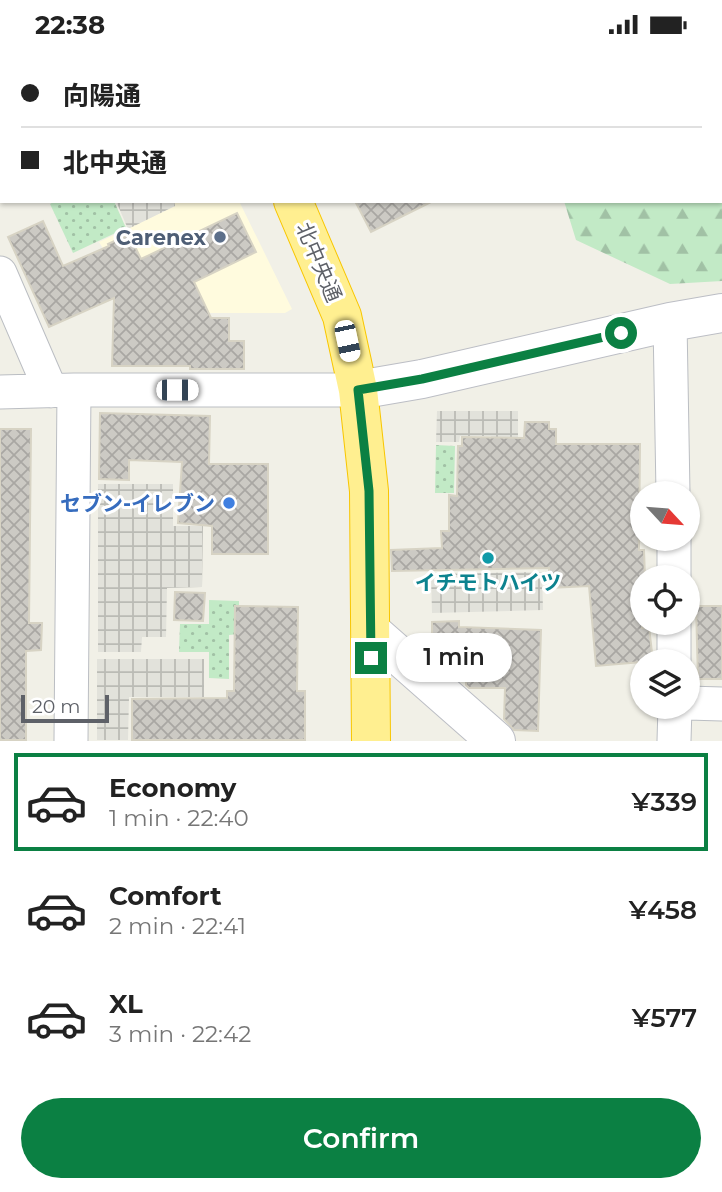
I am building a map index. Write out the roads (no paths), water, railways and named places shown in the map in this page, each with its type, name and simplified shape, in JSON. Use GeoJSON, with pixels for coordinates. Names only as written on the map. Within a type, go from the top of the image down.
{"type":"FeatureCollection","features":[{"type":"Feature","properties":{"kind":"highway","name":"北中央通"},"geometry":{"type":"LineString","coordinates":[[294,203],[342,316],[358,390],[369,491],[371,740]]}},
{"type":"Feature","properties":{"kind":"street"},"geometry":{"type":"LineString","coordinates":[[0,273],[63,390],[71,740]]}},
{"type":"Feature","properties":{"kind":"street"},"geometry":{"type":"LineString","coordinates":[[0,392],[358,390],[422,379],[670,322],[722,313]]}},
{"type":"Feature","properties":{"kind":"street"},"geometry":{"type":"LineString","coordinates":[[670,322],[673,481]]}},
{"type":"Feature","properties":{"kind":"street"},"geometry":{"type":"LineString","coordinates":[[371,631],[496,740]]}},
{"type":"Feature","properties":{"kind":"street"},"geometry":{"type":"LineString","coordinates":[[700,703],[722,704]]}},
{"type":"Feature","properties":{"kind":"street"},"geometry":{"type":"LineString","coordinates":[[674,719],[674,740]]}},
{"type":"Feature","properties":{"kind":"place","name":"Carenex"},"geometry":{"type":"Point","coordinates":[220,237]}},
{"type":"Feature","properties":{"kind":"place","name":"セブン-イレブン"},"geometry":{"type":"Point","coordinates":[229,503]}},
{"type":"Feature","properties":{"kind":"place","name":"イチモトハイツ"},"geometry":{"type":"Point","coordinates":[488,558]}}]}
